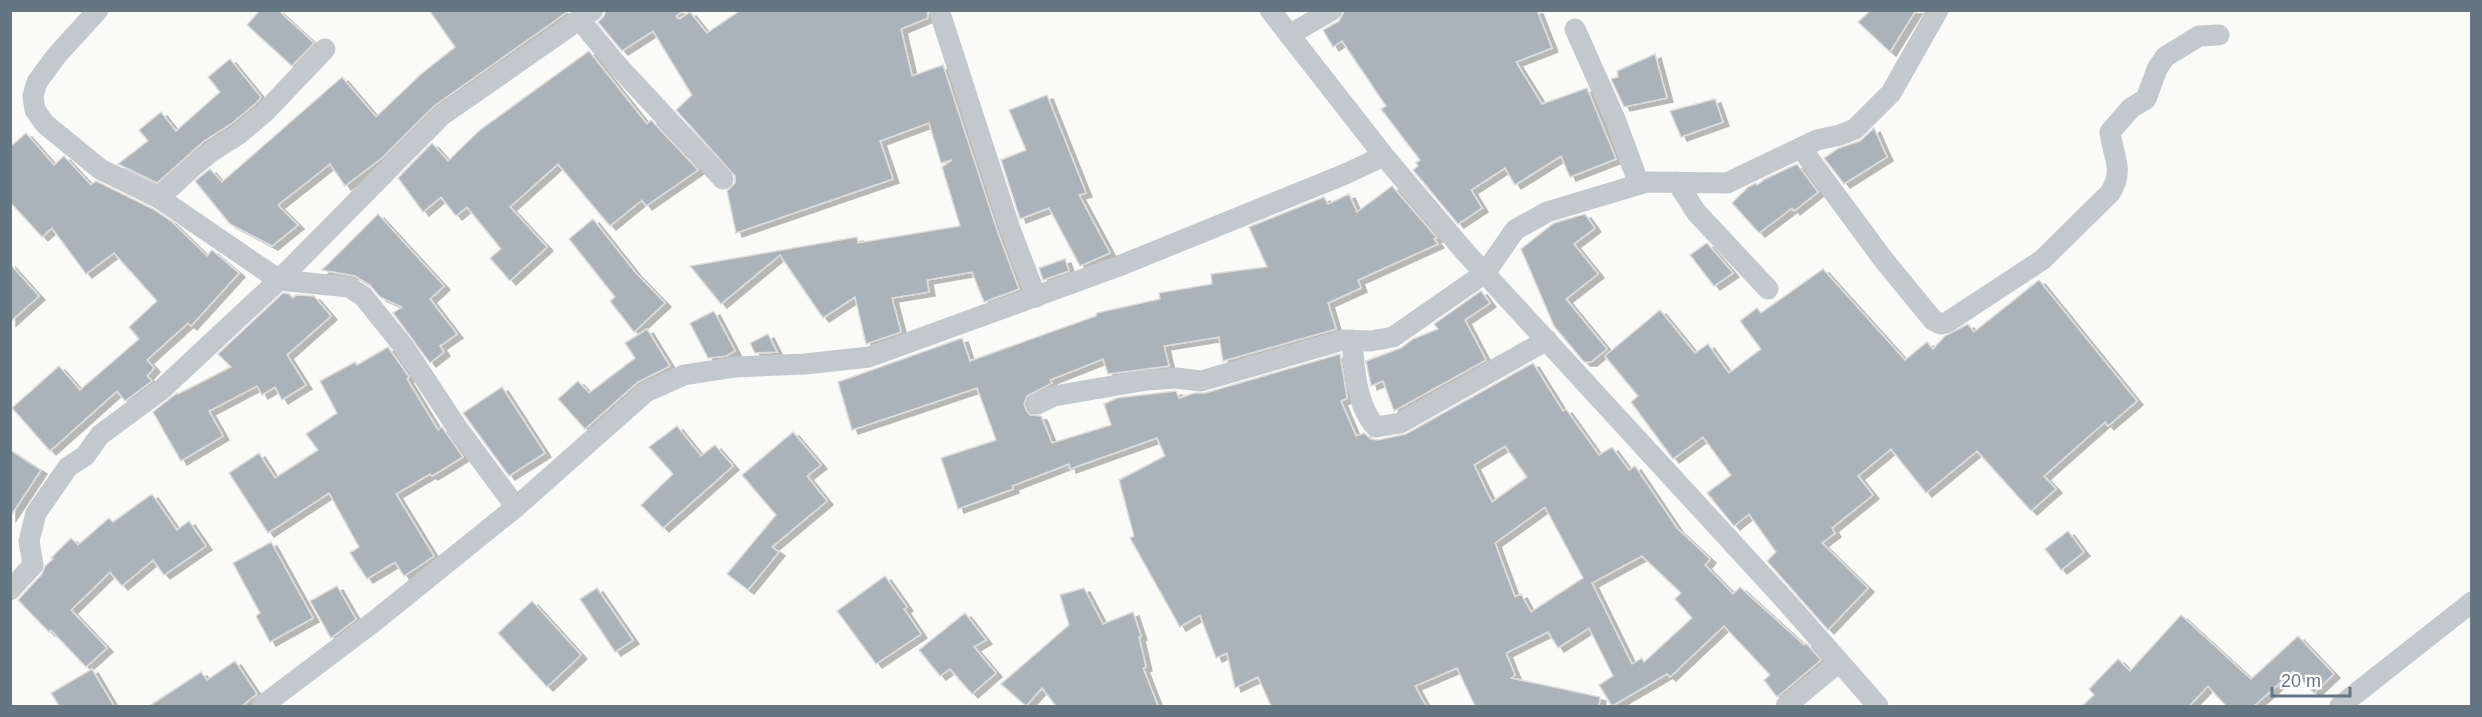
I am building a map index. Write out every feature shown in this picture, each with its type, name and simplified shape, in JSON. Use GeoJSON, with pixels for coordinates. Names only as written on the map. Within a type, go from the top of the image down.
{"type":"FeatureCollection","features":[{"type":"Feature","properties":{"kind":"street"},"geometry":{"type":"LineString","coordinates":[[98,10],[57,55],[37,82],[33,96],[35,110],[45,124],[100,169],[159,198],[279,280],[349,287],[363,296],[404,347],[458,429],[516,507]]}},
{"type":"Feature","properties":{"kind":"street"},"geometry":{"type":"LineString","coordinates":[[939,10],[1010,230],[1036,297]]}},
{"type":"Feature","properties":{"kind":"street"},"geometry":{"type":"LineString","coordinates":[[1270,10],[1384,156],[1477,264],[1878,706]]}},
{"type":"Feature","properties":{"kind":"street"},"geometry":{"type":"LineString","coordinates":[[1289,35],[1332,10]]}},
{"type":"Feature","properties":{"kind":"street"},"geometry":{"type":"LineString","coordinates":[[1575,29],[1634,169],[1647,182],[1727,183],[1817,140],[1855,129],[1891,93],[1938,10]]}},
{"type":"Feature","properties":{"kind":"street"},"geometry":{"type":"LineString","coordinates":[[10,590],[33,566],[29,541],[36,513],[68,467],[85,456],[100,435],[161,390],[279,280],[441,117],[587,15],[617,64],[723,179]]}},
{"type":"Feature","properties":{"kind":"street"},"geometry":{"type":"LineString","coordinates":[[1801,148],[1883,259],[1933,320],[1941,324],[1946,323],[2042,260],[2110,193],[2118,181],[2119,171],[2110,132],[2131,108],[2146,99],[2157,69],[2165,57],[2191,39],[2199,36],[2219,35]]}},
{"type":"Feature","properties":{"kind":"street"},"geometry":{"type":"LineString","coordinates":[[159,198],[212,151],[239,134],[265,112],[325,49]]}},
{"type":"Feature","properties":{"kind":"street"},"geometry":{"type":"LineString","coordinates":[[262,706],[376,620],[516,507],[646,392],[684,375],[735,367],[805,364],[869,357],[1141,258],[1384,156]]}},
{"type":"Feature","properties":{"kind":"street"},"geometry":{"type":"LineString","coordinates":[[1036,404],[1053,396],[1147,380],[1176,378],[1201,381],[1324,344],[1393,337],[1515,230],[1634,169]]}},
{"type":"Feature","properties":{"kind":"street"},"geometry":{"type":"LineString","coordinates":[[1677,182],[1696,212],[1768,289]]}},
{"type":"Feature","properties":{"kind":"street"},"geometry":{"type":"LineString","coordinates":[[1352,340],[1355,371],[1365,408],[1376,427],[1400,423],[1547,340]]}},
{"type":"Feature","properties":{"kind":"street"},"geometry":{"type":"LineString","coordinates":[[2340,706],[2472,602]]}},
{"type":"Feature","properties":{"kind":"street"},"geometry":{"type":"LineString","coordinates":[[1786,706],[1839,662]]}},
{"type":"Feature","properties":{"kind":"building"},"geometry":{"type":"Polygon","coordinates":[[[260,10],[278,10],[314,43],[292,66],[247,25],[260,10]]]}},
{"type":"Feature","properties":{"kind":"building"},"geometry":{"type":"Polygon","coordinates":[[[429,10],[570,10],[434,106],[383,157],[345,186],[330,164],[278,205],[298,225],[272,246],[230,224],[195,181],[210,169],[222,182],[342,77],[376,117],[420,75],[455,47],[429,10]]]}},
{"type":"Feature","properties":{"kind":"building"},"geometry":{"type":"Polygon","coordinates":[[[606,10],[684,10],[676,16],[679,19],[690,12],[707,33],[741,10],[927,10],[928,18],[901,29],[912,76],[943,65],[998,233],[1019,289],[984,302],[972,272],[927,280],[929,292],[892,298],[901,332],[866,344],[855,297],[823,318],[780,255],[721,304],[690,266],[857,237],[858,243],[960,226],[942,167],[952,160],[941,163],[929,123],[880,141],[893,179],[736,233],[727,191],[735,183],[735,176],[676,110],[692,95],[653,31],[622,51],[598,22],[606,10]]]}},
{"type":"Feature","properties":{"kind":"building"},"geometry":{"type":"Polygon","coordinates":[[[1345,10],[1537,10],[1552,48],[1516,62],[1542,104],[1587,88],[1616,159],[1570,177],[1561,156],[1515,185],[1505,168],[1471,190],[1482,208],[1458,224],[1413,170],[1418,166],[1416,163],[1420,160],[1381,109],[1386,106],[1342,41],[1333,47],[1323,30],[1339,21],[1345,10]]]}},
{"type":"Feature","properties":{"kind":"building"},"geometry":{"type":"Polygon","coordinates":[[[1871,10],[1916,10],[1890,52],[1858,22],[1871,10]]]}},
{"type":"Feature","properties":{"kind":"building"},"geometry":{"type":"Polygon","coordinates":[[[589,51],[647,124],[651,120],[698,170],[646,206],[642,200],[610,226],[558,164],[510,207],[547,247],[510,281],[490,258],[501,249],[467,207],[456,216],[441,197],[423,212],[398,178],[432,143],[448,161],[480,130],[589,51]]]}},
{"type":"Feature","properties":{"kind":"building"},"geometry":{"type":"Polygon","coordinates":[[[1655,54],[1667,98],[1624,107],[1611,79],[1618,77],[1617,71],[1655,54]]]}},
{"type":"Feature","properties":{"kind":"building"},"geometry":{"type":"Polygon","coordinates":[[[230,59],[261,97],[256,103],[231,124],[204,141],[157,183],[118,164],[148,141],[139,130],[161,112],[176,131],[220,92],[208,77],[230,59]]]}},
{"type":"Feature","properties":{"kind":"building"},"geometry":{"type":"Polygon","coordinates":[[[1047,95],[1086,193],[1079,195],[1110,253],[1080,266],[1049,208],[1020,219],[1001,160],[1026,150],[1009,110],[1047,95]]]}},
{"type":"Feature","properties":{"kind":"building"},"geometry":{"type":"Polygon","coordinates":[[[1715,99],[1723,122],[1681,137],[1670,111],[1715,99]]]}},
{"type":"Feature","properties":{"kind":"building"},"geometry":{"type":"Polygon","coordinates":[[[1874,128],[1887,157],[1844,184],[1824,158],[1839,148],[1860,141],[1874,128]]]}},
{"type":"Feature","properties":{"kind":"building"},"geometry":{"type":"Polygon","coordinates":[[[26,133],[54,165],[64,156],[91,185],[96,181],[153,209],[171,221],[207,256],[212,250],[239,273],[191,326],[188,323],[147,360],[154,368],[147,376],[152,381],[125,401],[117,391],[50,451],[12,408],[59,366],[80,390],[139,339],[129,327],[157,301],[114,253],[86,274],[52,228],[42,237],[10,202],[10,147],[26,133]]]}},
{"type":"Feature","properties":{"kind":"building"},"geometry":{"type":"Polygon","coordinates":[[[1797,164],[1818,192],[1794,211],[1792,208],[1759,233],[1732,203],[1748,187],[1756,183],[1757,185],[1797,164]]]}},
{"type":"Feature","properties":{"kind":"building"},"geometry":{"type":"Polygon","coordinates":[[[1392,186],[1437,238],[1434,239],[1438,244],[1358,280],[1361,288],[1328,303],[1336,329],[1223,361],[1219,337],[1164,346],[1169,366],[1108,374],[1103,359],[1050,380],[1052,383],[1027,396],[1024,404],[1026,410],[1030,415],[1041,416],[1052,443],[1111,425],[1104,404],[1117,398],[1176,391],[1179,398],[1195,393],[1205,393],[1340,354],[1347,398],[1341,401],[1356,436],[1364,433],[1371,439],[1378,440],[1406,434],[1533,363],[1563,411],[1566,409],[1599,455],[1612,447],[1629,470],[1635,466],[1677,528],[1710,559],[1705,565],[1733,594],[1740,587],[1804,645],[1806,643],[1821,660],[1777,697],[1764,680],[1770,675],[1724,626],[1670,677],[1667,674],[1612,706],[1599,685],[1613,676],[1589,628],[1558,648],[1548,632],[1506,653],[1515,675],[1511,678],[1600,697],[1599,706],[1475,706],[1457,668],[1415,686],[1426,706],[1271,706],[1258,677],[1235,688],[1227,653],[1216,658],[1200,615],[1180,627],[1130,538],[1134,536],[1119,480],[1165,456],[1157,438],[1070,469],[1069,464],[1012,486],[1013,489],[958,509],[941,458],[996,440],[977,388],[852,430],[838,382],[962,338],[970,361],[1096,316],[1097,313],[1160,299],[1159,293],[1212,284],[1211,274],[1267,267],[1249,227],[1324,197],[1328,204],[1349,194],[1357,212],[1392,186]],[[1505,446],[1474,465],[1492,502],[1527,477],[1505,446]],[[1545,507],[1495,543],[1515,597],[1521,594],[1531,612],[1583,578],[1545,507]],[[1642,556],[1592,583],[1632,664],[1642,658],[1644,662],[1692,618],[1675,599],[1681,593],[1642,556]]]}},
{"type":"Feature","properties":{"kind":"building"},"geometry":{"type":"Polygon","coordinates":[[[378,214],[444,286],[430,299],[457,334],[440,346],[444,352],[430,363],[393,313],[402,307],[380,297],[370,285],[355,276],[322,270],[378,214]]]}},
{"type":"Feature","properties":{"kind":"building"},"geometry":{"type":"Polygon","coordinates":[[[1585,214],[1595,228],[1574,244],[1598,274],[1566,299],[1607,349],[1591,362],[1584,362],[1554,326],[1521,249],[1554,223],[1585,214]]]}},
{"type":"Feature","properties":{"kind":"building"},"geometry":{"type":"Polygon","coordinates":[[[593,219],[635,272],[665,303],[634,332],[610,301],[615,297],[569,239],[593,219]]]}},
{"type":"Feature","properties":{"kind":"building"},"geometry":{"type":"Polygon","coordinates":[[[1707,243],[1733,273],[1714,286],[1690,255],[1707,243]]]}},
{"type":"Feature","properties":{"kind":"building"},"geometry":{"type":"Polygon","coordinates":[[[1065,259],[1069,271],[1043,280],[1039,268],[1065,259]]]}},
{"type":"Feature","properties":{"kind":"building"},"geometry":{"type":"Polygon","coordinates":[[[10,264],[39,296],[10,322],[10,264]]]}},
{"type":"Feature","properties":{"kind":"building"},"geometry":{"type":"Polygon","coordinates":[[[1823,269],[1905,360],[1927,342],[1933,349],[1945,336],[1968,324],[1974,332],[2039,280],[2137,401],[2108,426],[2105,422],[2044,476],[2056,489],[2031,511],[1977,451],[1926,493],[1891,449],[1858,476],[1873,495],[1832,528],[1835,533],[1822,543],[1868,588],[1828,630],[1767,561],[1776,552],[1749,514],[1734,526],[1707,493],[1731,475],[1703,437],[1673,459],[1631,402],[1638,396],[1605,356],[1660,310],[1695,353],[1708,344],[1729,373],[1761,349],[1740,321],[1757,308],[1761,313],[1823,269]]]}},
{"type":"Feature","properties":{"kind":"building"},"geometry":{"type":"Polygon","coordinates":[[[1481,291],[1490,303],[1465,320],[1486,360],[1394,411],[1383,381],[1371,386],[1366,361],[1401,348],[1413,339],[1438,329],[1434,324],[1481,291]]]}},
{"type":"Feature","properties":{"kind":"building"},"geometry":{"type":"Polygon","coordinates":[[[283,293],[293,298],[296,295],[314,296],[331,316],[287,355],[306,385],[282,400],[275,387],[262,395],[257,386],[209,411],[223,436],[181,461],[153,412],[177,393],[231,367],[218,354],[283,293]]]}},
{"type":"Feature","properties":{"kind":"building"},"geometry":{"type":"Polygon","coordinates":[[[714,311],[735,351],[726,356],[708,358],[690,323],[714,311]]]}},
{"type":"Feature","properties":{"kind":"building"},"geometry":{"type":"Polygon","coordinates":[[[647,329],[670,366],[638,382],[585,429],[558,399],[578,381],[589,393],[635,358],[625,343],[647,329]]]}},
{"type":"Feature","properties":{"kind":"building"},"geometry":{"type":"Polygon","coordinates":[[[768,334],[777,352],[755,353],[750,343],[768,334]]]}},
{"type":"Feature","properties":{"kind":"building"},"geometry":{"type":"Polygon","coordinates":[[[388,347],[409,377],[407,379],[438,430],[442,427],[463,457],[396,494],[434,556],[404,576],[395,562],[367,579],[350,553],[359,547],[329,493],[268,533],[229,473],[259,453],[275,478],[318,450],[306,434],[337,413],[320,381],[355,362],[357,365],[388,347]]]}},
{"type":"Feature","properties":{"kind":"building"},"geometry":{"type":"Polygon","coordinates":[[[502,387],[545,453],[509,476],[463,413],[502,387]]]}},
{"type":"Feature","properties":{"kind":"building"},"geometry":{"type":"Polygon","coordinates":[[[677,426],[701,456],[715,445],[733,466],[663,528],[641,505],[673,474],[649,447],[677,426]]]}},
{"type":"Feature","properties":{"kind":"building"},"geometry":{"type":"Polygon","coordinates":[[[793,432],[821,465],[807,476],[827,501],[772,547],[779,552],[748,590],[727,574],[776,515],[742,475],[793,432]]]}},
{"type":"Feature","properties":{"kind":"building"},"geometry":{"type":"Polygon","coordinates":[[[10,450],[41,470],[10,517],[10,450]]]}},
{"type":"Feature","properties":{"kind":"building"},"geometry":{"type":"Polygon","coordinates":[[[152,494],[177,530],[189,521],[206,546],[164,575],[153,560],[122,586],[110,572],[71,610],[107,648],[86,667],[18,600],[42,574],[45,566],[53,559],[51,558],[71,538],[78,545],[109,518],[113,522],[152,494]]]}},
{"type":"Feature","properties":{"kind":"building"},"geometry":{"type":"Polygon","coordinates":[[[2068,531],[2084,552],[2061,570],[2045,549],[2068,531]]]}},
{"type":"Feature","properties":{"kind":"building"},"geometry":{"type":"Polygon","coordinates":[[[271,542],[313,618],[270,642],[256,616],[260,613],[233,563],[271,542]]]}},
{"type":"Feature","properties":{"kind":"building"},"geometry":{"type":"Polygon","coordinates":[[[885,576],[907,607],[904,609],[921,634],[876,664],[837,611],[885,576]]]}},
{"type":"Feature","properties":{"kind":"building"},"geometry":{"type":"Polygon","coordinates":[[[337,586],[356,619],[331,638],[310,601],[337,586]]]}},
{"type":"Feature","properties":{"kind":"building"},"geometry":{"type":"Polygon","coordinates":[[[597,588],[633,640],[615,652],[580,599],[597,588]]]}},
{"type":"Feature","properties":{"kind":"building"},"geometry":{"type":"Polygon","coordinates":[[[1084,588],[1103,624],[1133,612],[1141,636],[1139,637],[1146,667],[1143,668],[1158,706],[1056,706],[1042,688],[1026,706],[1001,684],[1069,625],[1060,595],[1084,588]]]}},
{"type":"Feature","properties":{"kind":"building"},"geometry":{"type":"Polygon","coordinates":[[[532,601],[581,655],[547,687],[498,633],[532,601]]]}},
{"type":"Feature","properties":{"kind":"building"},"geometry":{"type":"Polygon","coordinates":[[[965,613],[986,640],[974,647],[996,673],[972,694],[950,669],[940,676],[919,650],[965,613]]]}},
{"type":"Feature","properties":{"kind":"building"},"geometry":{"type":"Polygon","coordinates":[[[2181,615],[2251,679],[2298,636],[2334,674],[2314,693],[2293,671],[2254,706],[2226,706],[2208,686],[2189,706],[2082,706],[2094,695],[2089,689],[2118,659],[2130,671],[2181,615]]]}},
{"type":"Feature","properties":{"kind":"building"},"geometry":{"type":"Polygon","coordinates":[[[235,661],[257,694],[242,706],[149,706],[201,672],[207,680],[235,661]]]}},
{"type":"Feature","properties":{"kind":"building"},"geometry":{"type":"Polygon","coordinates":[[[92,669],[114,706],[59,706],[51,693],[92,669]]]}}]}
